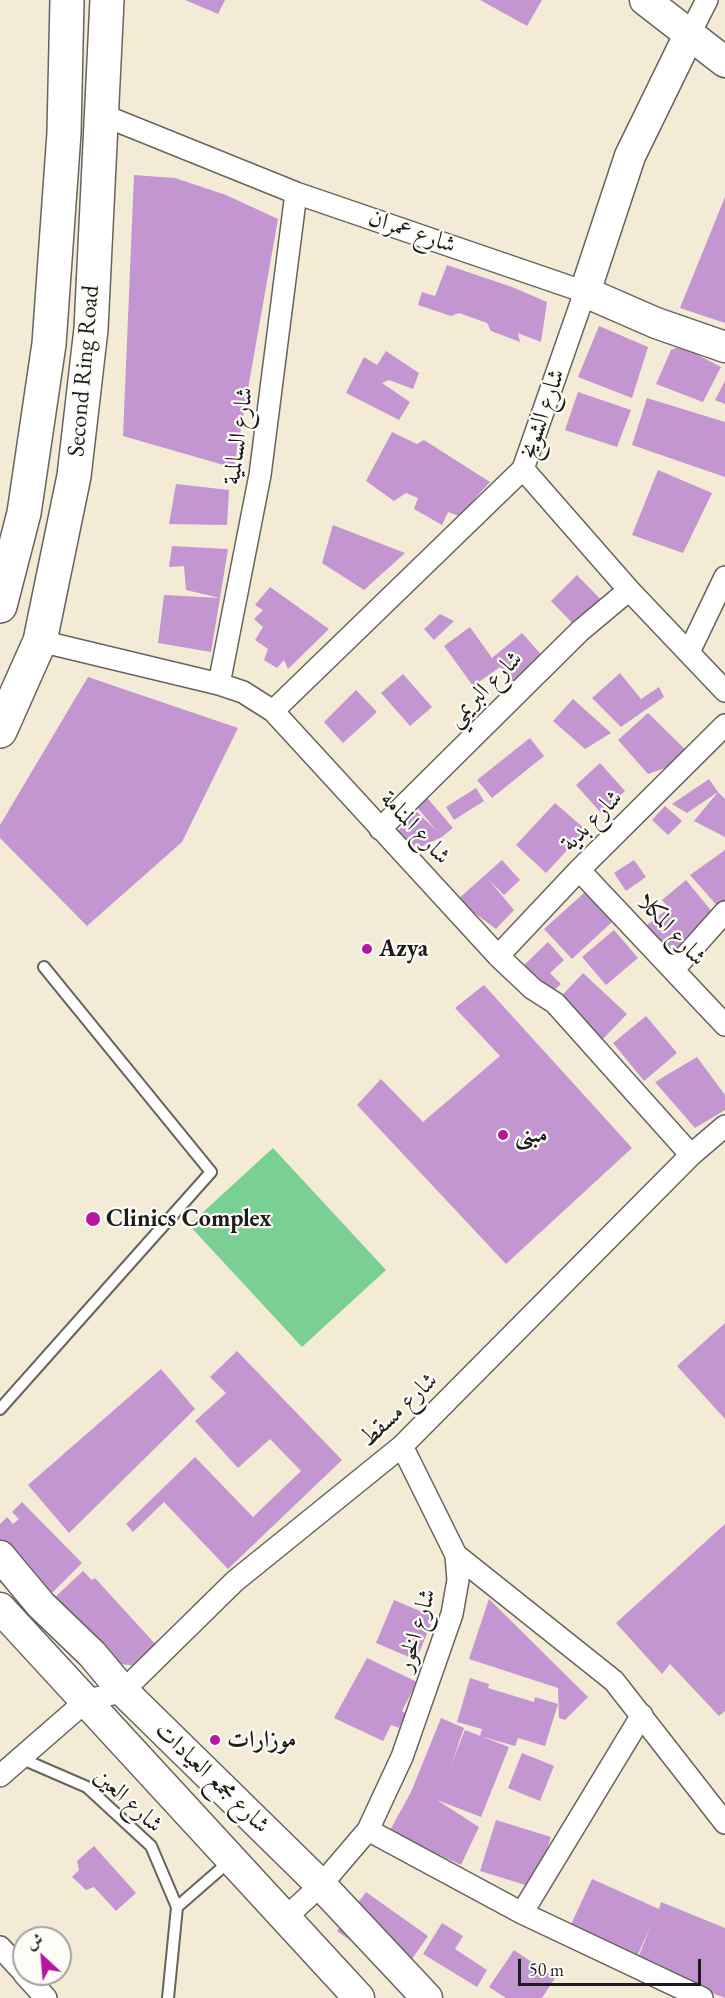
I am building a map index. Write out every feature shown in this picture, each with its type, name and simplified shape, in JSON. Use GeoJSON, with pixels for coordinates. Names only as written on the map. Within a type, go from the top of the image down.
{"type":"FeatureCollection","features":[{"type":"Feature","properties":{"kind":"main road","name":"Second Ring Road"},"geometry":{"type":"LineString","coordinates":[[0,606],[50,344],[64,133],[67,0]]}},
{"type":"Feature","properties":{"kind":"main road","name":"Second Ring Road"},"geometry":{"type":"LineString","coordinates":[[0,731],[40,641],[60,550],[83,410],[91,329],[107,0]]}},
{"type":"Feature","properties":{"kind":"main road"},"geometry":{"type":"LineString","coordinates":[[645,0],[725,62]]}},
{"type":"Feature","properties":{"kind":"main road","name":"شارع الشويخ"},"geometry":{"type":"LineString","coordinates":[[585,292],[630,156],[688,35]]}},
{"type":"Feature","properties":{"kind":"main road","name":"شارع عمران"},"geometry":{"type":"LineString","coordinates":[[585,292],[656,323],[725,347]]}},
{"type":"Feature","properties":{"kind":"main road","name":"شارع مجمع العيادات"},"geometry":{"type":"LineString","coordinates":[[0,1556],[41,1605],[92,1654],[123,1691],[321,1885],[427,1998]]}},
{"type":"Feature","properties":{"kind":"main road","name":"شارع مجمع العيادات"},"geometry":{"type":"LineString","coordinates":[[0,1608],[359,1998]]}},
{"type":"Feature","properties":{"kind":"street"},"geometry":{"type":"LineString","coordinates":[[688,35],[707,0]]}},
{"type":"Feature","properties":{"kind":"street","name":"شارع عمران"},"geometry":{"type":"LineString","coordinates":[[100,114],[296,193],[585,292]]}},
{"type":"Feature","properties":{"kind":"street","name":"شارع السالمية"},"geometry":{"type":"LineString","coordinates":[[219,684],[260,475],[296,193]]}},
{"type":"Feature","properties":{"kind":"street","name":"شارع الشويخ"},"geometry":{"type":"LineString","coordinates":[[273,711],[523,470],[585,292]]}},
{"type":"Feature","properties":{"kind":"street"},"geometry":{"type":"LineString","coordinates":[[523,470],[629,590],[725,691]]}},
{"type":"Feature","properties":{"kind":"street"},"geometry":{"type":"LineString","coordinates":[[689,652],[720,598],[725,577]]}},
{"type":"Feature","properties":{"kind":"street","name":"شارع البريمي"},"geometry":{"type":"LineString","coordinates":[[380,828],[580,631],[629,590]]}},
{"type":"Feature","properties":{"kind":"street","name":"شارع المنامة"},"geometry":{"type":"LineString","coordinates":[[40,641],[219,684],[243,692],[273,711],[498,956],[533,989],[555,1004],[691,1155]]}},
{"type":"Feature","properties":{"kind":"street","name":"شارع بدية"},"geometry":{"type":"LineString","coordinates":[[498,956],[579,870],[725,725]]}},
{"type":"Feature","properties":{"kind":"street","name":"شارع المكلا"},"geometry":{"type":"LineString","coordinates":[[579,870],[725,1025]]}},
{"type":"Feature","properties":{"kind":"street"},"geometry":{"type":"LineString","coordinates":[[674,969],[725,912]]}},
{"type":"Feature","properties":{"kind":"street","name":"شارع مسقط"},"geometry":{"type":"LineString","coordinates":[[86,1701],[123,1691],[235,1581],[402,1446],[691,1155],[725,1126]]}},
{"type":"Feature","properties":{"kind":"street","name":"شارع الخور"},"geometry":{"type":"LineString","coordinates":[[285,1918],[321,1885],[368,1830],[402,1758],[454,1606],[458,1580],[456,1555],[402,1446]]}},
{"type":"Feature","properties":{"kind":"street"},"geometry":{"type":"LineString","coordinates":[[456,1555],[614,1681],[725,1823]]}},
{"type":"Feature","properties":{"kind":"street"},"geometry":{"type":"LineString","coordinates":[[0,1776],[86,1701]]}},
{"type":"Feature","properties":{"kind":"street"},"geometry":{"type":"LineString","coordinates":[[522,1913],[642,1715]]}},
{"type":"Feature","properties":{"kind":"street"},"geometry":{"type":"LineString","coordinates":[[368,1830],[522,1913],[702,1998]]}},
{"type":"Feature","properties":{"kind":"street"},"geometry":{"type":"LineString","coordinates":[[0,1947],[12,1960]]}},
{"type":"Feature","properties":{"kind":"street"},"geometry":{"type":"LineString","coordinates":[[35,1986],[46,1998]]}},
{"type":"Feature","properties":{"kind":"lane"},"geometry":{"type":"LineString","coordinates":[[0,1409],[212,1172],[44,967]]}},
{"type":"Feature","properties":{"kind":"lane","name":"شارع العين"},"geometry":{"type":"LineString","coordinates":[[20,1758],[87,1787],[151,1846],[177,1907]]}},
{"type":"Feature","properties":{"kind":"lane"},"geometry":{"type":"LineString","coordinates":[[168,1998],[177,1907],[231,1860]]}},
{"type":"Feature","properties":{"kind":"green space"},"geometry":{"type":"Polygon","coordinates":[[[273,1148],[386,1270],[302,1347],[189,1225],[273,1148]]]}},
{"type":"Feature","properties":{"kind":"building"},"geometry":{"type":"Polygon","coordinates":[[[185,0],[225,0],[218,14],[185,0]]]}},
{"type":"Feature","properties":{"kind":"building"},"geometry":{"type":"Polygon","coordinates":[[[480,0],[542,0],[527,26],[480,0]]]}},
{"type":"Feature","properties":{"kind":"building"},"geometry":{"type":"Polygon","coordinates":[[[134,175],[175,178],[226,195],[278,219],[234,468],[123,436],[134,175]]]}},
{"type":"Feature","properties":{"kind":"building"},"geometry":{"type":"Polygon","coordinates":[[[725,197],[725,323],[680,308],[725,197]]]}},
{"type":"Feature","properties":{"kind":"building"},"geometry":{"type":"Polygon","coordinates":[[[447,265],[512,287],[547,302],[541,342],[518,333],[520,342],[491,331],[487,323],[459,313],[451,316],[418,305],[422,292],[435,296],[447,265]]]}},
{"type":"Feature","properties":{"kind":"building"},"geometry":{"type":"Polygon","coordinates":[[[599,326],[648,347],[632,398],[578,377],[599,326]]]}},
{"type":"Feature","properties":{"kind":"building"},"geometry":{"type":"Polygon","coordinates":[[[681,346],[721,367],[703,402],[656,384],[671,350],[681,346]]]}},
{"type":"Feature","properties":{"kind":"building"},"geometry":{"type":"Polygon","coordinates":[[[386,351],[419,373],[413,389],[389,380],[382,383],[410,402],[399,420],[346,393],[364,357],[377,365],[386,351]]]}},
{"type":"Feature","properties":{"kind":"building"},"geometry":{"type":"Polygon","coordinates":[[[725,381],[725,404],[715,400],[725,381]]]}},
{"type":"Feature","properties":{"kind":"building"},"geometry":{"type":"Polygon","coordinates":[[[578,392],[631,410],[617,447],[565,430],[578,392]]]}},
{"type":"Feature","properties":{"kind":"building"},"geometry":{"type":"Polygon","coordinates":[[[647,398],[725,422],[725,477],[632,445],[647,398]]]}},
{"type":"Feature","properties":{"kind":"building"},"geometry":{"type":"Polygon","coordinates":[[[392,432],[417,444],[424,440],[490,482],[459,516],[448,512],[442,525],[414,509],[418,498],[406,493],[394,501],[366,481],[392,432]]]}},
{"type":"Feature","properties":{"kind":"building"},"geometry":{"type":"Polygon","coordinates":[[[658,470],[712,493],[683,553],[632,535],[658,470]]]}},
{"type":"Feature","properties":{"kind":"building"},"geometry":{"type":"Polygon","coordinates":[[[176,484],[229,490],[227,525],[169,524],[176,484]]]}},
{"type":"Feature","properties":{"kind":"building"},"geometry":{"type":"Polygon","coordinates":[[[333,525],[405,553],[364,590],[322,563],[333,525]]]}},
{"type":"Feature","properties":{"kind":"building"},"geometry":{"type":"Polygon","coordinates":[[[172,546],[228,549],[220,598],[186,590],[184,566],[169,567],[172,546]]]}},
{"type":"Feature","properties":{"kind":"building"},"geometry":{"type":"Polygon","coordinates":[[[577,575],[607,606],[580,631],[551,601],[577,575]]]}},
{"type":"Feature","properties":{"kind":"building"},"geometry":{"type":"Polygon","coordinates":[[[270,587],[329,629],[288,669],[284,660],[277,668],[264,660],[268,649],[255,640],[263,627],[254,619],[263,610],[255,605],[270,587]]]}},
{"type":"Feature","properties":{"kind":"building"},"geometry":{"type":"Polygon","coordinates":[[[164,595],[220,598],[211,652],[158,643],[164,595]]]}},
{"type":"Feature","properties":{"kind":"building"},"geometry":{"type":"Polygon","coordinates":[[[440,614],[454,621],[434,640],[424,629],[440,614]]]}},
{"type":"Feature","properties":{"kind":"building"},"geometry":{"type":"Polygon","coordinates":[[[470,627],[492,658],[522,633],[546,660],[516,686],[500,667],[473,686],[444,646],[470,627]]]}},
{"type":"Feature","properties":{"kind":"building"},"geometry":{"type":"Polygon","coordinates":[[[620,673],[641,699],[659,687],[664,697],[621,727],[592,698],[620,673]]]}},
{"type":"Feature","properties":{"kind":"building"},"geometry":{"type":"Polygon","coordinates":[[[403,674],[432,707],[410,726],[381,693],[403,674]]]}},
{"type":"Feature","properties":{"kind":"building"},"geometry":{"type":"Polygon","coordinates":[[[88,677],[238,728],[182,842],[87,926],[0,838],[0,825],[88,677]]]}},
{"type":"Feature","properties":{"kind":"building"},"geometry":{"type":"Polygon","coordinates":[[[356,690],[377,712],[343,743],[324,722],[356,690]]]}},
{"type":"Feature","properties":{"kind":"building"},"geometry":{"type":"Polygon","coordinates":[[[573,699],[611,733],[585,749],[553,721],[573,699]]]}},
{"type":"Feature","properties":{"kind":"building"},"geometry":{"type":"Polygon","coordinates":[[[648,713],[694,758],[648,774],[618,740],[648,713]]]}},
{"type":"Feature","properties":{"kind":"building"},"geometry":{"type":"Polygon","coordinates":[[[530,738],[544,756],[492,798],[477,780],[530,738]]]}},
{"type":"Feature","properties":{"kind":"building"},"geometry":{"type":"Polygon","coordinates":[[[600,763],[625,791],[601,813],[576,785],[600,763]]]}},
{"type":"Feature","properties":{"kind":"building"},"geometry":{"type":"Polygon","coordinates":[[[709,779],[718,792],[687,813],[672,804],[709,779]]]}},
{"type":"Feature","properties":{"kind":"building"},"geometry":{"type":"Polygon","coordinates":[[[476,788],[484,801],[454,820],[446,807],[476,788]]]}},
{"type":"Feature","properties":{"kind":"building"},"geometry":{"type":"Polygon","coordinates":[[[718,792],[725,799],[725,837],[694,821],[718,792]]]}},
{"type":"Feature","properties":{"kind":"building"},"geometry":{"type":"Polygon","coordinates":[[[423,793],[453,828],[442,837],[414,850],[396,833],[417,812],[436,830],[410,799],[423,793]]]}},
{"type":"Feature","properties":{"kind":"building"},"geometry":{"type":"Polygon","coordinates":[[[555,803],[586,830],[546,873],[516,845],[555,803]]]}},
{"type":"Feature","properties":{"kind":"building"},"geometry":{"type":"Polygon","coordinates":[[[665,806],[682,821],[668,835],[652,820],[665,806]]]}},
{"type":"Feature","properties":{"kind":"building"},"geometry":{"type":"Polygon","coordinates":[[[725,850],[725,904],[720,909],[690,875],[725,850]]]}},
{"type":"Feature","properties":{"kind":"building"},"geometry":{"type":"Polygon","coordinates":[[[502,860],[520,880],[504,895],[488,879],[514,910],[496,929],[457,900],[502,860]]]}},
{"type":"Feature","properties":{"kind":"building"},"geometry":{"type":"Polygon","coordinates":[[[634,860],[646,877],[626,891],[614,873],[634,860]]]}},
{"type":"Feature","properties":{"kind":"building"},"geometry":{"type":"Polygon","coordinates":[[[686,880],[718,919],[674,961],[647,925],[669,908],[662,900],[686,880]]]}},
{"type":"Feature","properties":{"kind":"building"},"geometry":{"type":"Polygon","coordinates":[[[585,892],[612,922],[572,959],[544,929],[585,892]]]}},
{"type":"Feature","properties":{"kind":"building"},"geometry":{"type":"Polygon","coordinates":[[[614,930],[638,958],[606,985],[582,957],[614,930]]]}},
{"type":"Feature","properties":{"kind":"building"},"geometry":{"type":"Polygon","coordinates":[[[548,942],[564,960],[550,973],[561,984],[546,997],[520,969],[548,942]]]}},
{"type":"Feature","properties":{"kind":"building"},"geometry":{"type":"Polygon","coordinates":[[[583,973],[627,1014],[598,1044],[555,1003],[583,973]]]}},
{"type":"Feature","properties":{"kind":"building","name":"مبنى"},"geometry":{"type":"Polygon","coordinates":[[[484,985],[632,1148],[506,1264],[357,1105],[381,1079],[423,1122],[500,1056],[455,1008],[484,985]]]}},
{"type":"Feature","properties":{"kind":"building"},"geometry":{"type":"Polygon","coordinates":[[[646,1016],[677,1053],[644,1081],[613,1043],[646,1016]]]}},
{"type":"Feature","properties":{"kind":"building"},"geometry":{"type":"Polygon","coordinates":[[[697,1057],[725,1095],[725,1110],[695,1128],[655,1082],[697,1057]]]}},
{"type":"Feature","properties":{"kind":"building"},"geometry":{"type":"Polygon","coordinates":[[[725,1323],[725,1419],[677,1366],[725,1323]]]}},
{"type":"Feature","properties":{"kind":"building"},"geometry":{"type":"Polygon","coordinates":[[[237,1351],[342,1460],[228,1569],[164,1502],[133,1532],[126,1524],[195,1457],[253,1517],[301,1471],[270,1439],[238,1468],[195,1421],[226,1393],[210,1377],[237,1351]]]}},
{"type":"Feature","properties":{"kind":"building"},"geometry":{"type":"Polygon","coordinates":[[[161,1369],[195,1409],[69,1533],[28,1485],[161,1369]]]}},
{"type":"Feature","properties":{"kind":"building"},"geometry":{"type":"Polygon","coordinates":[[[22,1502],[82,1563],[49,1596],[0,1545],[0,1524],[7,1517],[13,1524],[19,1519],[12,1512],[22,1502]]]}},
{"type":"Feature","properties":{"kind":"building"},"geometry":{"type":"Polygon","coordinates":[[[725,1524],[725,1711],[719,1716],[670,1664],[662,1674],[616,1623],[725,1524]]]}},
{"type":"Feature","properties":{"kind":"building"},"geometry":{"type":"Polygon","coordinates":[[[83,1571],[92,1580],[95,1578],[158,1647],[137,1666],[112,1663],[53,1599],[83,1571]]]}},
{"type":"Feature","properties":{"kind":"building"},"geometry":{"type":"Polygon","coordinates":[[[489,1599],[588,1697],[565,1720],[559,1718],[558,1688],[469,1659],[489,1599]]]}},
{"type":"Feature","properties":{"kind":"building"},"geometry":{"type":"Polygon","coordinates":[[[394,1600],[434,1617],[416,1660],[376,1643],[394,1600]]]}},
{"type":"Feature","properties":{"kind":"building"},"geometry":{"type":"Polygon","coordinates":[[[367,1658],[417,1682],[402,1711],[406,1714],[399,1728],[391,1725],[383,1741],[334,1718],[367,1658]]]}},
{"type":"Feature","properties":{"kind":"building"},"geometry":{"type":"Polygon","coordinates":[[[470,1678],[489,1684],[488,1688],[534,1702],[535,1697],[558,1704],[545,1746],[518,1738],[515,1746],[480,1736],[482,1729],[457,1722],[470,1678]]]}},
{"type":"Feature","properties":{"kind":"building"},"geometry":{"type":"Polygon","coordinates":[[[441,1718],[464,1728],[451,1765],[465,1730],[509,1747],[481,1817],[437,1800],[479,1827],[461,1865],[389,1832],[411,1792],[441,1718]]]}},
{"type":"Feature","properties":{"kind":"building"},"geometry":{"type":"Polygon","coordinates":[[[522,1753],[554,1766],[540,1801],[508,1788],[522,1753]]]}},
{"type":"Feature","properties":{"kind":"building"},"geometry":{"type":"Polygon","coordinates":[[[496,1820],[551,1837],[535,1888],[480,1871],[496,1820]]]}},
{"type":"Feature","properties":{"kind":"building"},"geometry":{"type":"Polygon","coordinates":[[[94,1846],[136,1893],[116,1911],[94,1887],[86,1890],[72,1877],[79,1870],[77,1861],[94,1846]]]}},
{"type":"Feature","properties":{"kind":"building"},"geometry":{"type":"Polygon","coordinates":[[[592,1879],[659,1909],[661,1902],[725,1928],[725,1998],[636,1963],[651,1925],[629,1974],[562,1944],[592,1879]]]}},
{"type":"Feature","properties":{"kind":"building"},"geometry":{"type":"Polygon","coordinates":[[[366,1892],[428,1936],[400,1976],[337,1931],[366,1892]]]}},
{"type":"Feature","properties":{"kind":"building"},"geometry":{"type":"Polygon","coordinates":[[[442,1923],[463,1936],[455,1949],[487,1970],[477,1987],[423,1954],[442,1923]]]}},
{"type":"Feature","properties":{"kind":"building"},"geometry":{"type":"Polygon","coordinates":[[[514,1950],[555,1978],[542,1998],[506,1998],[489,1987],[514,1950]]]}},
{"type":"Feature","properties":{"kind":"place","name":"Azya"},"geometry":{"type":"Point","coordinates":[367,949]}},
{"type":"Feature","properties":{"kind":"place","name":"مبنى"},"geometry":{"type":"Point","coordinates":[503,1135]}},
{"type":"Feature","properties":{"kind":"place","name":"Clinics Complex"},"geometry":{"type":"Point","coordinates":[93,1219]}},
{"type":"Feature","properties":{"kind":"place","name":"موزارات"},"geometry":{"type":"Point","coordinates":[215,1740]}}]}
